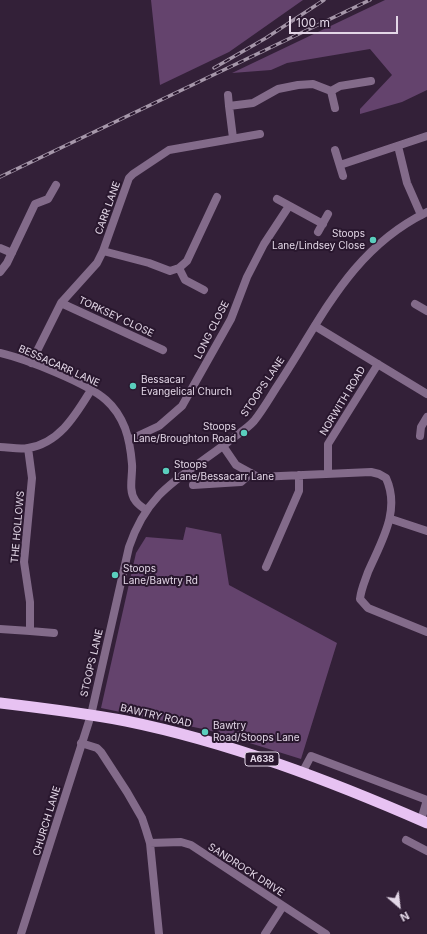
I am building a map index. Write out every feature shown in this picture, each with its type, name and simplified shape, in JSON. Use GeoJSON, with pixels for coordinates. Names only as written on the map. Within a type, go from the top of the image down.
{"type":"FeatureCollection","features":[{"type":"Feature","properties":{"kind":"highway","name":"BAWTRY ROAD"},"geometry":{"type":"LineString","coordinates":[[0,702],[127,721],[203,740],[302,773],[424,821]]}},
{"type":"Feature","properties":{"kind":"street"},"geometry":{"type":"LineString","coordinates":[[331,91],[340,86],[371,80]]}},
{"type":"Feature","properties":{"kind":"street"},"geometry":{"type":"LineString","coordinates":[[229,106],[253,103],[278,89],[298,85],[313,84],[331,91]]}},
{"type":"Feature","properties":{"kind":"street"},"geometry":{"type":"LineString","coordinates":[[331,91],[335,108]]}},
{"type":"Feature","properties":{"kind":"street"},"geometry":{"type":"LineString","coordinates":[[228,95],[234,138]]}},
{"type":"Feature","properties":{"kind":"street","name":"CARR LANE"},"geometry":{"type":"LineString","coordinates":[[31,363],[61,302],[92,269],[103,251],[129,178],[133,174],[169,150],[260,134]]}},
{"type":"Feature","properties":{"kind":"street"},"geometry":{"type":"LineString","coordinates":[[340,165],[427,136]]}},
{"type":"Feature","properties":{"kind":"street"},"geometry":{"type":"LineString","coordinates":[[398,146],[407,183],[424,214]]}},
{"type":"Feature","properties":{"kind":"street"},"geometry":{"type":"LineString","coordinates":[[335,150],[343,176]]}},
{"type":"Feature","properties":{"kind":"street"},"geometry":{"type":"LineString","coordinates":[[0,272],[12,253],[35,204],[48,199],[56,185]]}},
{"type":"Feature","properties":{"kind":"street"},"geometry":{"type":"LineString","coordinates":[[103,251],[149,263],[165,270],[179,268],[187,261],[217,198]]}},
{"type":"Feature","properties":{"kind":"street"},"geometry":{"type":"LineString","coordinates":[[277,199],[323,224]]}},
{"type":"Feature","properties":{"kind":"street","name":"LONG CLOSE"},"geometry":{"type":"LineString","coordinates":[[129,440],[159,426],[182,406],[231,319],[247,277],[264,244],[289,206]]}},
{"type":"Feature","properties":{"kind":"street"},"geometry":{"type":"LineString","coordinates":[[318,232],[328,214]]}},
{"type":"Feature","properties":{"kind":"street","name":"STOOPS LANE"},"geometry":{"type":"LineString","coordinates":[[91,715],[129,547],[146,510],[170,483],[223,446],[254,422],[343,283],[365,256],[400,228],[424,214]]}},
{"type":"Feature","properties":{"kind":"street"},"geometry":{"type":"LineString","coordinates":[[0,248],[12,253]]}},
{"type":"Feature","properties":{"kind":"street"},"geometry":{"type":"LineString","coordinates":[[179,268],[185,280],[204,290]]}},
{"type":"Feature","properties":{"kind":"street","name":"TORKSEY CLOSE"},"geometry":{"type":"LineString","coordinates":[[61,302],[163,350]]}},
{"type":"Feature","properties":{"kind":"street"},"geometry":{"type":"LineString","coordinates":[[415,304],[427,311]]}},
{"type":"Feature","properties":{"kind":"street"},"geometry":{"type":"LineString","coordinates":[[315,326],[427,394]]}},
{"type":"Feature","properties":{"kind":"street","name":"BESSACARR LANE"},"geometry":{"type":"LineString","coordinates":[[0,353],[31,363],[91,390],[106,400],[114,408],[125,428],[129,440],[132,465],[132,494],[135,500],[146,510]]}},
{"type":"Feature","properties":{"kind":"street","name":"NORWITH ROAD"},"geometry":{"type":"LineString","coordinates":[[328,474],[328,444],[378,364]]}},
{"type":"Feature","properties":{"kind":"street"},"geometry":{"type":"LineString","coordinates":[[0,447],[28,448],[53,438],[73,419],[91,390]]}},
{"type":"Feature","properties":{"kind":"street"},"geometry":{"type":"LineString","coordinates":[[420,436],[421,427],[427,417]]}},
{"type":"Feature","properties":{"kind":"street"},"geometry":{"type":"LineString","coordinates":[[223,446],[236,465],[258,477],[371,472],[380,474],[386,478],[392,500],[391,519],[362,586],[360,599],[368,608],[427,632]]}},
{"type":"Feature","properties":{"kind":"street","name":"THE HOLLOWS"},"geometry":{"type":"LineString","coordinates":[[28,448],[32,478],[24,562],[30,602],[30,631]]}},
{"type":"Feature","properties":{"kind":"street"},"geometry":{"type":"LineString","coordinates":[[193,485],[241,482],[251,473]]}},
{"type":"Feature","properties":{"kind":"street"},"geometry":{"type":"LineString","coordinates":[[266,567],[299,490],[299,475]]}},
{"type":"Feature","properties":{"kind":"street"},"geometry":{"type":"LineString","coordinates":[[391,519],[427,531]]}},
{"type":"Feature","properties":{"kind":"street"},"geometry":{"type":"LineString","coordinates":[[0,629],[54,633]]}},
{"type":"Feature","properties":{"kind":"street","name":"CHURCH LANE"},"geometry":{"type":"LineString","coordinates":[[21,934],[91,715]]}},
{"type":"Feature","properties":{"kind":"street"},"geometry":{"type":"LineString","coordinates":[[81,743],[97,748],[101,752],[142,818],[150,843],[159,934]]}},
{"type":"Feature","properties":{"kind":"street","name":"BAWTRY ROAD"},"geometry":{"type":"LineString","coordinates":[[302,773],[311,756],[427,800],[424,821]]}},
{"type":"Feature","properties":{"kind":"street"},"geometry":{"type":"LineString","coordinates":[[406,840],[427,851]]}},
{"type":"Feature","properties":{"kind":"street","name":"SANDROCK DRIVE"},"geometry":{"type":"LineString","coordinates":[[150,843],[181,842],[191,845],[326,934]]}},
{"type":"Feature","properties":{"kind":"street"},"geometry":{"type":"LineString","coordinates":[[265,934],[283,906]]}},
{"type":"Feature","properties":{"kind":"shaded area"},"geometry":{"type":"Polygon","coordinates":[[[151,0],[303,0],[229,52],[160,85],[151,0]]]}},
{"type":"Feature","properties":{"kind":"shaded area"},"geometry":{"type":"Polygon","coordinates":[[[385,0],[427,0],[427,90],[402,102],[360,114],[360,109],[392,75],[370,49],[287,63],[271,70],[232,73],[385,0]]]}},
{"type":"Feature","properties":{"kind":"shaded area"},"geometry":{"type":"Polygon","coordinates":[[[186,527],[221,534],[229,585],[337,643],[301,759],[208,730],[101,708],[136,553],[146,537],[183,540],[186,527]]]}},
{"type":"Feature","properties":{"kind":"railway"},"geometry":{"type":"LineString","coordinates":[[214,68],[266,38],[324,0]]}},
{"type":"Feature","properties":{"kind":"railway"},"geometry":{"type":"LineString","coordinates":[[0,177],[370,0]]}},
{"type":"Feature","properties":{"kind":"place","name":"Stoops Lane/Lindsey Close"},"geometry":{"type":"Point","coordinates":[373,240]}},
{"type":"Feature","properties":{"kind":"place","name":"Bessacar Evangelical Church"},"geometry":{"type":"Point","coordinates":[133,386]}},
{"type":"Feature","properties":{"kind":"place","name":"Stoops Lane/Broughton Road"},"geometry":{"type":"Point","coordinates":[244,433]}},
{"type":"Feature","properties":{"kind":"place","name":"Stoops Lane/Bessacarr Lane"},"geometry":{"type":"Point","coordinates":[166,471]}},
{"type":"Feature","properties":{"kind":"place","name":"Stoops Lane/Bawtry Rd"},"geometry":{"type":"Point","coordinates":[115,575]}},
{"type":"Feature","properties":{"kind":"place","name":"Bawtry Road/Stoops Lane"},"geometry":{"type":"Point","coordinates":[205,732]}}]}
